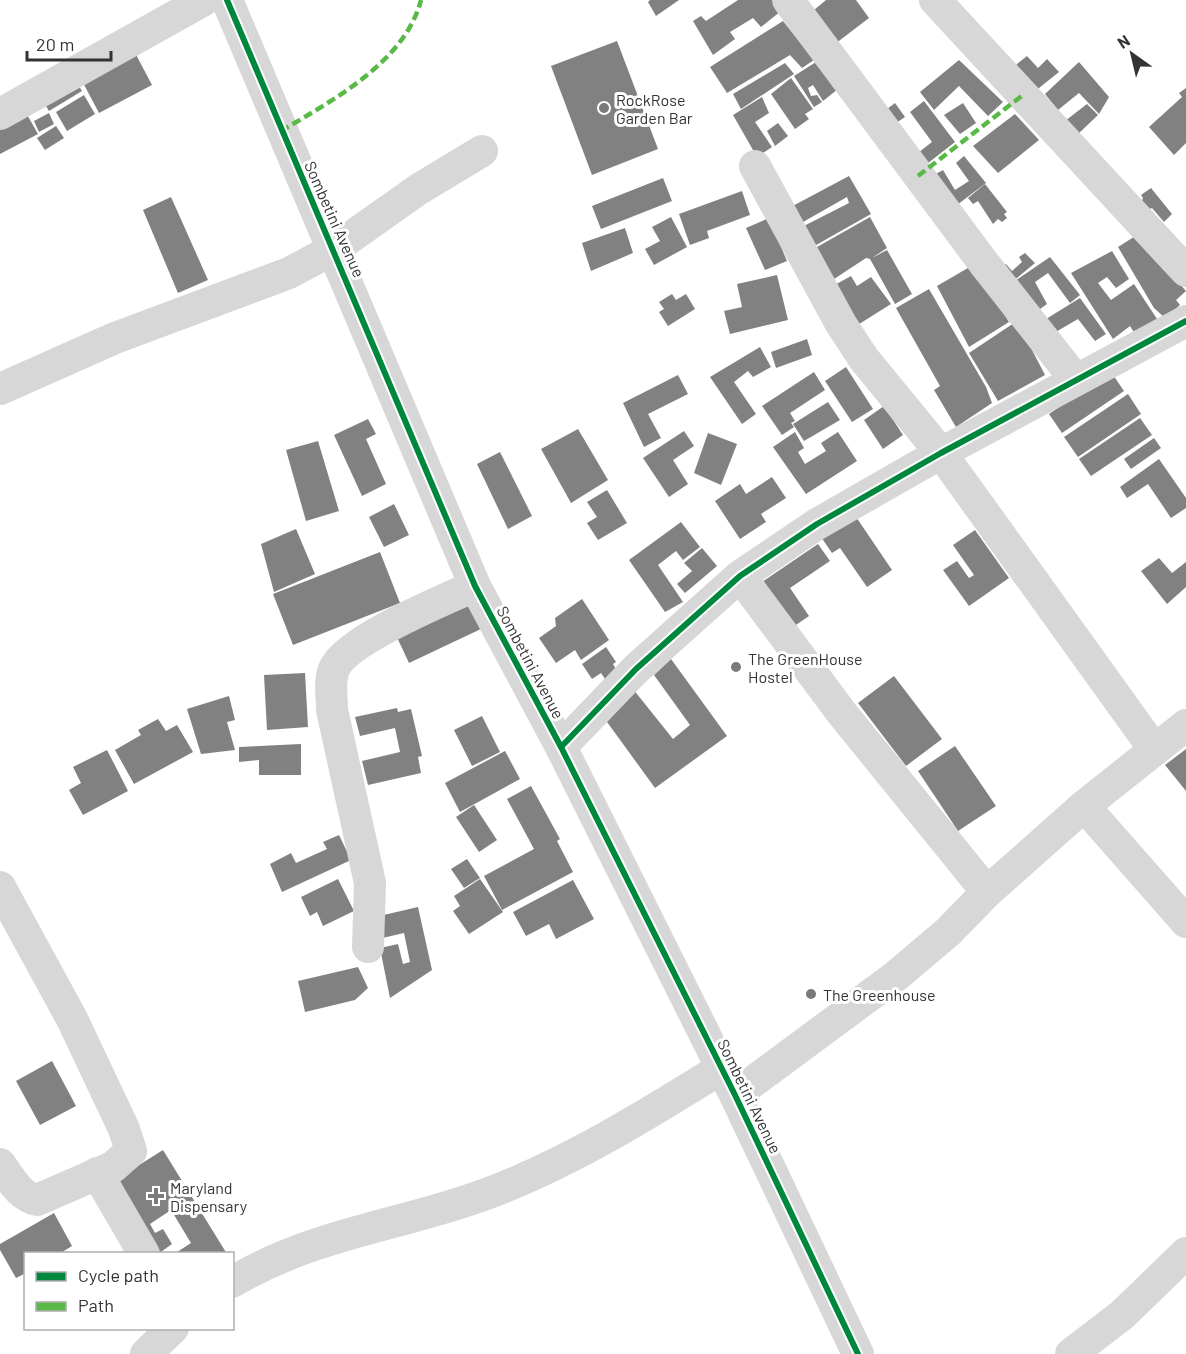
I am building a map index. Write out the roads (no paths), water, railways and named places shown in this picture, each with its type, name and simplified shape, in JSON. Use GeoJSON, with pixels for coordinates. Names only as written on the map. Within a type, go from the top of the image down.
{"type":"FeatureCollection","features":[{"type":"Feature","properties":{"kind":"street"},"geometry":{"type":"LineString","coordinates":[[0,114],[204,0]]}},
{"type":"Feature","properties":{"kind":"street","name":"Sombetini Avenue"},"geometry":{"type":"LineString","coordinates":[[227,0],[475,586],[561,747],[728,1081],[858,1354]]}},
{"type":"Feature","properties":{"kind":"street"},"geometry":{"type":"LineString","coordinates":[[788,0],[982,262],[1075,379]]}},
{"type":"Feature","properties":{"kind":"street"},"geometry":{"type":"LineString","coordinates":[[934,0],[1186,271]]}},
{"type":"Feature","properties":{"kind":"street"},"geometry":{"type":"LineString","coordinates":[[0,389],[116,338],[289,273],[334,249],[419,189],[482,152]]}},
{"type":"Feature","properties":{"kind":"street"},"geometry":{"type":"LineString","coordinates":[[755,166],[841,324],[864,359],[941,453],[1154,748]]}},
{"type":"Feature","properties":{"kind":"street"},"geometry":{"type":"LineString","coordinates":[[561,747],[636,669],[740,576],[817,524],[941,453],[1186,321]]}},
{"type":"Feature","properties":{"kind":"street"},"geometry":{"type":"LineString","coordinates":[[740,576],[841,712],[987,892]]}},
{"type":"Feature","properties":{"kind":"street"},"geometry":{"type":"LineString","coordinates":[[368,947],[370,883],[332,710],[331,684],[334,669],[344,654],[371,637],[475,586]]}},
{"type":"Feature","properties":{"kind":"street"},"geometry":{"type":"LineString","coordinates":[[234,1281],[304,1247],[491,1193],[556,1163],[670,1100],[728,1081],[896,976],[948,932],[987,892],[1084,806],[1154,748],[1186,725]]}},
{"type":"Feature","properties":{"kind":"street"},"geometry":{"type":"LineString","coordinates":[[1084,806],[1186,922]]}},
{"type":"Feature","properties":{"kind":"street"},"geometry":{"type":"LineString","coordinates":[[0,887],[72,1019],[131,1151],[113,1167],[38,1200],[27,1198],[20,1192],[0,1164]]}},
{"type":"Feature","properties":{"kind":"street"},"geometry":{"type":"LineString","coordinates":[[97,1173],[143,1252]]}},
{"type":"Feature","properties":{"kind":"street"},"geometry":{"type":"LineString","coordinates":[[1071,1354],[1122,1315],[1186,1253]]}},
{"type":"Feature","properties":{"kind":"street"},"geometry":{"type":"LineString","coordinates":[[146,1354],[172,1330]]}},
{"type":"Feature","properties":{"kind":"place","name":"RockRose Garden Bar"},"geometry":{"type":"Point","coordinates":[604,108]}},
{"type":"Feature","properties":{"kind":"place","name":"The GreenHouse Hostel"},"geometry":{"type":"Point","coordinates":[736,667]}},
{"type":"Feature","properties":{"kind":"place","name":"The Greenhouse"},"geometry":{"type":"Point","coordinates":[811,994]}},
{"type":"Feature","properties":{"kind":"place","name":"Maryland Dispensary"},"geometry":{"type":"Point","coordinates":[156,1196]}}]}
